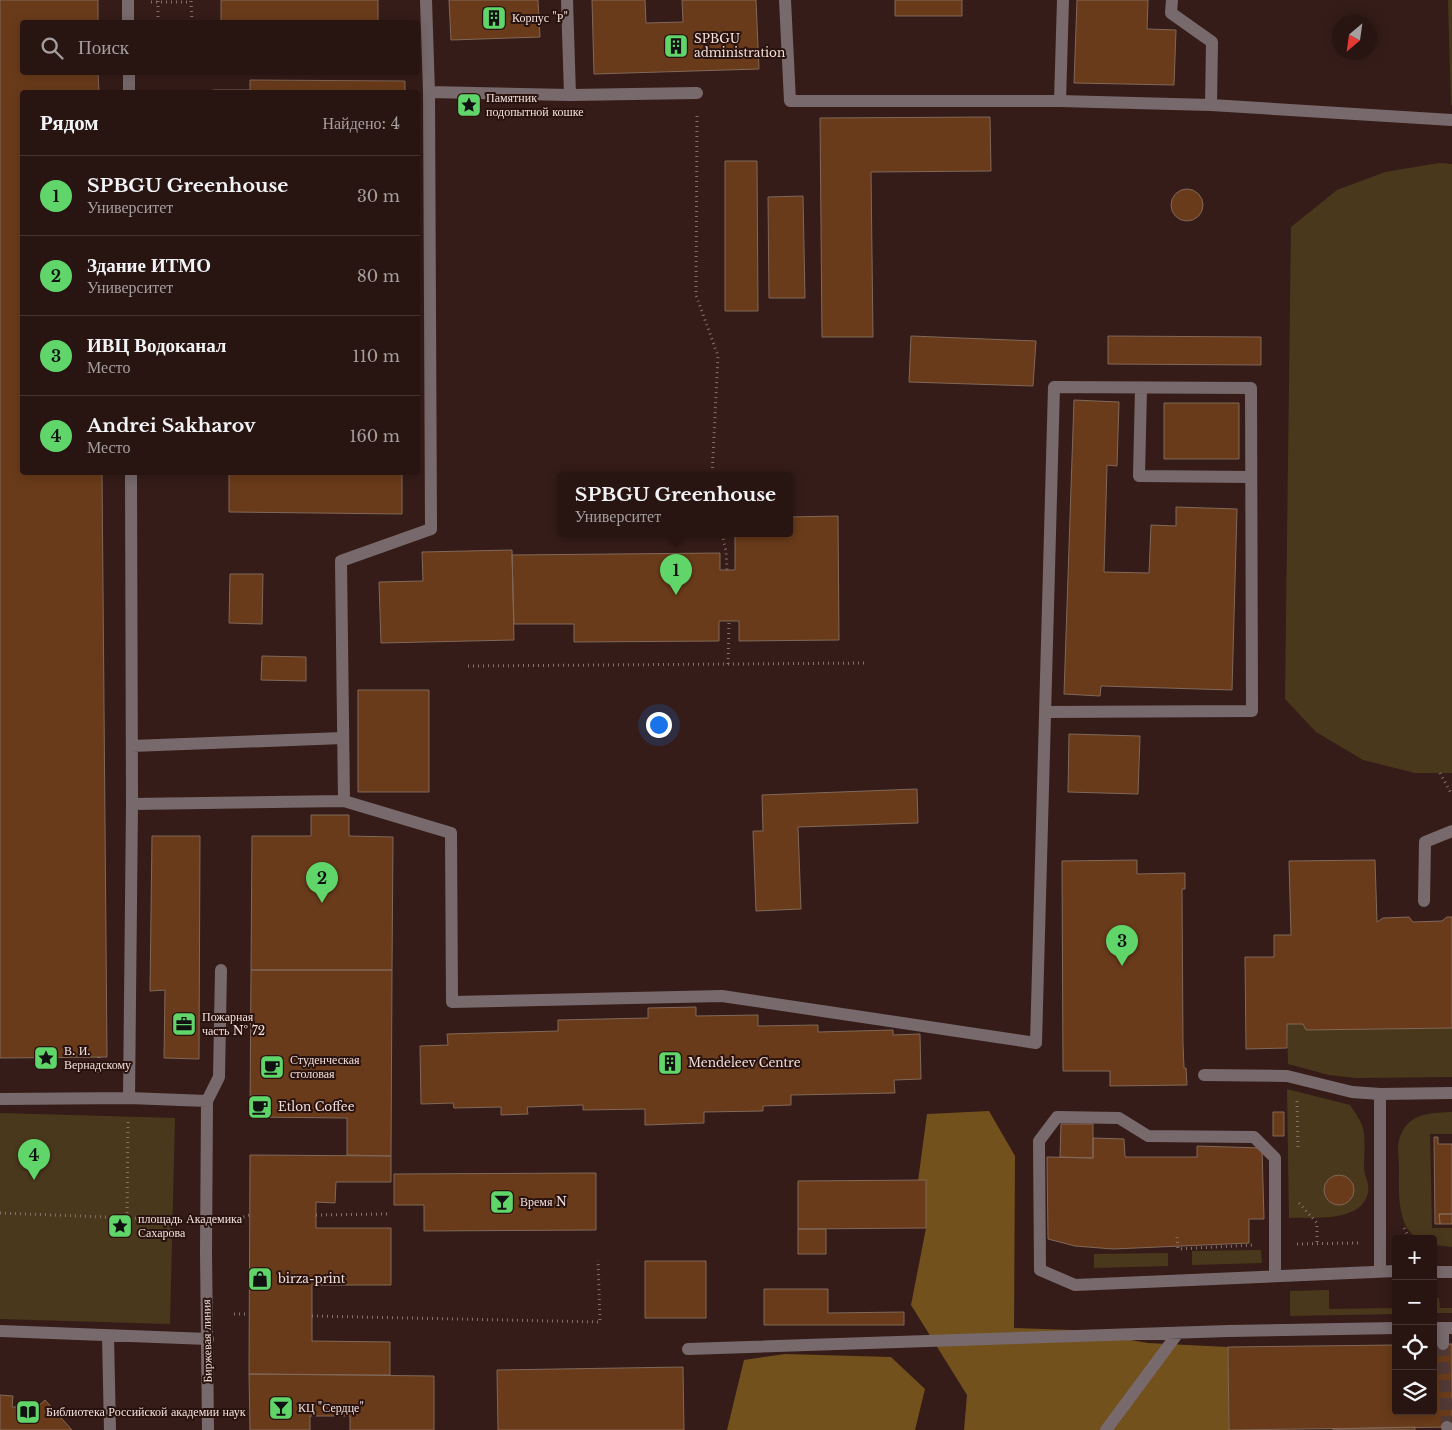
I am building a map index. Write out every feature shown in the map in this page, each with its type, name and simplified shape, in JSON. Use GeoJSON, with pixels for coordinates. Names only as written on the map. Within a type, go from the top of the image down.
{"type":"FeatureCollection","features":[{"type":"Feature","properties":{"kind":"street"},"geometry":{"type":"LineString","coordinates":[[344,801],[341,560],[431,529],[429,92],[426,0]]}},
{"type":"Feature","properties":{"kind":"street"},"geometry":{"type":"LineString","coordinates":[[567,0],[570,94]]}},
{"type":"Feature","properties":{"kind":"street"},"geometry":{"type":"LineString","coordinates":[[785,0],[790,101],[1060,101],[1211,105],[1452,120]]}},
{"type":"Feature","properties":{"kind":"street"},"geometry":{"type":"LineString","coordinates":[[1060,101],[1063,0]]}},
{"type":"Feature","properties":{"kind":"street"},"geometry":{"type":"LineString","coordinates":[[1172,0],[1172,13],[1212,42],[1211,105]]}},
{"type":"Feature","properties":{"kind":"street"},"geometry":{"type":"LineString","coordinates":[[128,1],[128,20]]}},
{"type":"Feature","properties":{"kind":"street"},"geometry":{"type":"LineString","coordinates":[[129,75],[129,90]]}},
{"type":"Feature","properties":{"kind":"street"},"geometry":{"type":"LineString","coordinates":[[429,92],[697,93]]}},
{"type":"Feature","properties":{"kind":"street"},"geometry":{"type":"LineString","coordinates":[[132,804],[344,801],[451,833],[452,1002],[722,996],[1036,1043],[1045,712],[1054,387],[1251,388],[1252,711],[1045,712]]}},
{"type":"Feature","properties":{"kind":"street"},"geometry":{"type":"LineString","coordinates":[[1141,388],[1139,476],[1251,477]]}},
{"type":"Feature","properties":{"kind":"street"},"geometry":{"type":"LineString","coordinates":[[129,1098],[132,804],[131,475]]}},
{"type":"Feature","properties":{"kind":"street"},"geometry":{"type":"LineString","coordinates":[[132,746],[343,738]]}},
{"type":"Feature","properties":{"kind":"street"},"geometry":{"type":"LineString","coordinates":[[1424,901],[1425,842],[1452,831]]}},
{"type":"Feature","properties":{"kind":"street"},"geometry":{"type":"LineString","coordinates":[[0,1099],[129,1098],[207,1101],[219,1078],[221,970]]}},
{"type":"Feature","properties":{"kind":"street"},"geometry":{"type":"LineString","coordinates":[[1204,1075],[1287,1076],[1352,1092],[1380,1094],[1452,1093]]}},
{"type":"Feature","properties":{"kind":"street"},"geometry":{"type":"LineString","coordinates":[[1380,1094],[1380,1272]]}},
{"type":"Feature","properties":{"kind":"street","name":"Биржевая линия"},"geometry":{"type":"LineString","coordinates":[[207,1101],[208,1430]]}},
{"type":"Feature","properties":{"kind":"street"},"geometry":{"type":"LineString","coordinates":[[1275,1276],[1275,1158],[1254,1137],[1148,1136],[1119,1118],[1057,1117],[1039,1141],[1040,1270],[1075,1285],[1392,1272]]}},
{"type":"Feature","properties":{"kind":"street"},"geometry":{"type":"LineString","coordinates":[[1437,1272],[1452,1272]]}},
{"type":"Feature","properties":{"kind":"street"},"geometry":{"type":"LineString","coordinates":[[688,1349],[1392,1328]]}},
{"type":"Feature","properties":{"kind":"street"},"geometry":{"type":"LineString","coordinates":[[1443,1328],[1443,1344]]}},
{"type":"Feature","properties":{"kind":"street"},"geometry":{"type":"LineString","coordinates":[[0,1331],[208,1340]]}},
{"type":"Feature","properties":{"kind":"street"},"geometry":{"type":"LineString","coordinates":[[1106,1430],[1178,1333]]}},
{"type":"Feature","properties":{"kind":"street"},"geometry":{"type":"LineString","coordinates":[[108,1336],[110,1430]]}},
{"type":"Feature","properties":{"kind":"path"},"geometry":{"type":"LineString","coordinates":[[128,1],[191,1],[192,20]]}},
{"type":"Feature","properties":{"kind":"path"},"geometry":{"type":"LineString","coordinates":[[158,1],[158,20]]}},
{"type":"Feature","properties":{"kind":"path"},"geometry":{"type":"LineString","coordinates":[[697,93],[696,295],[718,356],[712,472]]}},
{"type":"Feature","properties":{"kind":"path"},"geometry":{"type":"LineString","coordinates":[[723,537],[727,570]]}},
{"type":"Feature","properties":{"kind":"path"},"geometry":{"type":"LineString","coordinates":[[728,664],[729,620]]}},
{"type":"Feature","properties":{"kind":"path"},"geometry":{"type":"LineString","coordinates":[[468,666],[866,663]]}},
{"type":"Feature","properties":{"kind":"path"},"geometry":{"type":"LineString","coordinates":[[1440,773],[1452,795]]}},
{"type":"Feature","properties":{"kind":"path"},"geometry":{"type":"LineString","coordinates":[[99,1057],[99,1073]]}},
{"type":"Feature","properties":{"kind":"path"},"geometry":{"type":"LineString","coordinates":[[1297,1078],[1298,1155]]}},
{"type":"Feature","properties":{"kind":"path"},"geometry":{"type":"LineString","coordinates":[[127,1218],[128,1117]]}},
{"type":"Feature","properties":{"kind":"path"},"geometry":{"type":"LineString","coordinates":[[1299,1194],[1299,1203],[1316,1223],[1317,1244]]}},
{"type":"Feature","properties":{"kind":"path"},"geometry":{"type":"LineString","coordinates":[[0,1213],[171,1219]]}},
{"type":"Feature","properties":{"kind":"path"},"geometry":{"type":"LineString","coordinates":[[316,1215],[388,1214]]}},
{"type":"Feature","properties":{"kind":"path"},"geometry":{"type":"LineString","coordinates":[[1400,1221],[1408,1235]]}},
{"type":"Feature","properties":{"kind":"path"},"geometry":{"type":"LineString","coordinates":[[312,1316],[600,1322],[598,1260]]}},
{"type":"Feature","properties":{"kind":"path"},"geometry":{"type":"LineString","coordinates":[[234,1314],[250,1314]]}},
{"type":"Feature","properties":{"kind":"shaded area"},"geometry":{"type":"Polygon","coordinates":[[[1448,0],[1452,0],[1452,105],[1451,105],[1448,0]]]}},
{"type":"Feature","properties":{"kind":"shaded area"},"geometry":{"type":"Polygon","coordinates":[[[1439,163],[1452,164],[1452,773],[1415,773],[1363,760],[1316,732],[1285,699],[1291,227],[1337,190],[1385,172],[1439,163]]]}},
{"type":"Feature","properties":{"kind":"shaded area"},"geometry":{"type":"Polygon","coordinates":[[[1287,1024],[1303,1024],[1307,1030],[1452,1028],[1452,1077],[1356,1078],[1329,1075],[1288,1064],[1287,1024]]]}},
{"type":"Feature","properties":{"kind":"shaded area"},"geometry":{"type":"Polygon","coordinates":[[[1287,1089],[1350,1105],[1358,1117],[1364,1134],[1364,1170],[1368,1183],[1368,1193],[1364,1203],[1356,1209],[1346,1214],[1323,1218],[1289,1218],[1287,1089]]]}},
{"type":"Feature","properties":{"kind":"shaded area"},"geometry":{"type":"Polygon","coordinates":[[[989,1111],[1015,1156],[1014,1328],[1072,1330],[1148,1343],[1228,1347],[1229,1430],[964,1430],[967,1395],[911,1305],[926,1228],[926,1181],[918,1181],[927,1114],[989,1111]]]}},
{"type":"Feature","properties":{"kind":"shaded area"},"geometry":{"type":"Polygon","coordinates":[[[1452,1112],[1452,1134],[1430,1134],[1432,1228],[1452,1228],[1452,1247],[1437,1245],[1437,1235],[1414,1235],[1411,1233],[1406,1226],[1400,1206],[1398,1143],[1401,1135],[1411,1121],[1426,1114],[1452,1112]]]}},
{"type":"Feature","properties":{"kind":"shaded area"},"geometry":{"type":"Polygon","coordinates":[[[0,1113],[175,1118],[170,1324],[0,1319],[0,1113]]]}},
{"type":"Feature","properties":{"kind":"shaded area"},"geometry":{"type":"Polygon","coordinates":[[[1261,1250],[1262,1263],[1192,1265],[1192,1251],[1261,1250]]]}},
{"type":"Feature","properties":{"kind":"shaded area"},"geometry":{"type":"Polygon","coordinates":[[[1168,1253],[1168,1266],[1094,1268],[1094,1254],[1168,1253]]]}},
{"type":"Feature","properties":{"kind":"shaded area"},"geometry":{"type":"Polygon","coordinates":[[[1329,1290],[1329,1309],[1392,1308],[1392,1314],[1290,1316],[1290,1291],[1329,1290]]]}},
{"type":"Feature","properties":{"kind":"shaded area"},"geometry":{"type":"Polygon","coordinates":[[[1437,1298],[1439,1298],[1440,1308],[1452,1308],[1452,1313],[1437,1313],[1437,1298]]]}},
{"type":"Feature","properties":{"kind":"shaded area"},"geometry":{"type":"Polygon","coordinates":[[[785,1354],[891,1357],[925,1389],[915,1430],[727,1430],[744,1360],[785,1354]]]}},
{"type":"Feature","properties":{"kind":"building"},"geometry":{"type":"Polygon","coordinates":[[[0,0],[98,0],[98,20],[20,20],[20,75],[98,75],[99,90],[20,90],[20,475],[102,475],[107,1057],[0,1058],[0,0]]]}},
{"type":"Feature","properties":{"kind":"building"},"geometry":{"type":"Polygon","coordinates":[[[221,0],[378,0],[378,20],[221,20],[221,0]]]}},
{"type":"Feature","properties":{"kind":"building","name":"Корпус \"Р\""},"geometry":{"type":"Polygon","coordinates":[[[449,0],[538,0],[540,37],[451,40],[449,0]]]}},
{"type":"Feature","properties":{"kind":"building","name":"SPBGU administration"},"geometry":{"type":"Polygon","coordinates":[[[592,0],[645,0],[646,23],[683,22],[682,0],[756,0],[759,69],[594,74],[592,0]]]}},
{"type":"Feature","properties":{"kind":"building"},"geometry":{"type":"Polygon","coordinates":[[[895,0],[962,0],[962,16],[895,16],[895,0]]]}},
{"type":"Feature","properties":{"kind":"building"},"geometry":{"type":"Polygon","coordinates":[[[1077,0],[1148,0],[1147,29],[1176,30],[1174,85],[1074,83],[1077,0]]]}},
{"type":"Feature","properties":{"kind":"building"},"geometry":{"type":"Polygon","coordinates":[[[250,80],[405,81],[405,90],[250,90],[250,80]]]}},
{"type":"Feature","properties":{"kind":"building"},"geometry":{"type":"Polygon","coordinates":[[[990,117],[991,171],[871,172],[873,337],[822,337],[820,118],[990,117]]]}},
{"type":"Feature","properties":{"kind":"building"},"geometry":{"type":"Polygon","coordinates":[[[725,161],[757,161],[758,311],[725,311],[725,161]]]}},
{"type":"Feature","properties":{"kind":"building"},"geometry":{"type":"Polygon","coordinates":[[[1187,189],[1199,193],[1203,205],[1199,217],[1187,221],[1175,217],[1171,205],[1175,193],[1187,189]]]}},
{"type":"Feature","properties":{"kind":"building"},"geometry":{"type":"Polygon","coordinates":[[[803,196],[805,298],[769,298],[768,197],[803,196]]]}},
{"type":"Feature","properties":{"kind":"building"},"geometry":{"type":"Polygon","coordinates":[[[911,336],[1036,341],[1033,386],[909,382],[911,336]]]}},
{"type":"Feature","properties":{"kind":"building"},"geometry":{"type":"Polygon","coordinates":[[[1108,336],[1261,337],[1261,365],[1108,364],[1108,336]]]}},
{"type":"Feature","properties":{"kind":"building"},"geometry":{"type":"Polygon","coordinates":[[[1074,400],[1119,402],[1117,466],[1107,465],[1104,572],[1149,573],[1151,525],[1176,526],[1176,507],[1237,509],[1232,690],[1101,686],[1100,696],[1064,694],[1074,400]]]}},
{"type":"Feature","properties":{"kind":"building"},"geometry":{"type":"Polygon","coordinates":[[[1164,403],[1239,403],[1239,459],[1164,459],[1164,403]]]}},
{"type":"Feature","properties":{"kind":"building"},"geometry":{"type":"Polygon","coordinates":[[[229,475],[402,475],[402,514],[229,512],[229,475]]]}},
{"type":"Feature","properties":{"kind":"building"},"geometry":{"type":"Polygon","coordinates":[[[838,516],[839,640],[739,641],[739,621],[719,621],[719,641],[574,642],[574,624],[514,624],[512,555],[720,553],[720,570],[735,570],[735,537],[793,537],[793,517],[838,516]]]}},
{"type":"Feature","properties":{"kind":"building"},"geometry":{"type":"Polygon","coordinates":[[[512,550],[514,640],[381,643],[379,582],[423,581],[422,552],[512,550]]]}},
{"type":"Feature","properties":{"kind":"building"},"geometry":{"type":"Polygon","coordinates":[[[230,574],[263,574],[262,624],[229,623],[230,574]]]}},
{"type":"Feature","properties":{"kind":"building"},"geometry":{"type":"Polygon","coordinates":[[[262,656],[306,657],[306,681],[261,680],[262,656]]]}},
{"type":"Feature","properties":{"kind":"building"},"geometry":{"type":"Polygon","coordinates":[[[358,690],[429,690],[429,792],[358,792],[358,690]]]}},
{"type":"Feature","properties":{"kind":"building"},"geometry":{"type":"Polygon","coordinates":[[[1069,734],[1140,736],[1138,794],[1068,792],[1069,734]]]}},
{"type":"Feature","properties":{"kind":"building"},"geometry":{"type":"Polygon","coordinates":[[[917,789],[918,823],[798,827],[801,909],[756,911],[753,831],[763,831],[762,795],[917,789]]]}},
{"type":"Feature","properties":{"kind":"building"},"geometry":{"type":"Polygon","coordinates":[[[311,815],[349,815],[349,836],[393,837],[392,970],[251,970],[252,836],[311,836],[311,815]]]}},
{"type":"Feature","properties":{"kind":"building"},"geometry":{"type":"Polygon","coordinates":[[[152,836],[200,836],[199,1059],[164,1058],[165,990],[150,991],[152,836]]]}},
{"type":"Feature","properties":{"kind":"building"},"geometry":{"type":"Polygon","coordinates":[[[1137,860],[1137,874],[1185,873],[1185,889],[1182,889],[1183,1044],[1187,1085],[1110,1086],[1110,1071],[1063,1071],[1062,861],[1137,860]]]}},
{"type":"Feature","properties":{"kind":"building"},"geometry":{"type":"Polygon","coordinates":[[[1375,860],[1377,922],[1383,918],[1409,917],[1413,922],[1442,921],[1447,917],[1452,917],[1452,1028],[1306,1030],[1303,1024],[1287,1024],[1287,1048],[1246,1049],[1245,957],[1274,957],[1274,935],[1291,935],[1289,861],[1375,860]]]}},
{"type":"Feature","properties":{"kind":"building"},"geometry":{"type":"Polygon","coordinates":[[[251,970],[392,970],[391,1156],[347,1155],[347,1118],[250,1117],[251,970]]]}},
{"type":"Feature","properties":{"kind":"building","name":"Mendeleev Centre"},"geometry":{"type":"Polygon","coordinates":[[[696,1007],[696,1016],[758,1015],[758,1026],[818,1025],[818,1032],[893,1030],[893,1035],[920,1034],[921,1079],[894,1080],[895,1093],[791,1095],[791,1105],[763,1106],[763,1111],[704,1112],[704,1123],[645,1125],[645,1109],[583,1110],[583,1105],[527,1107],[528,1114],[501,1115],[501,1107],[454,1108],[453,1103],[421,1104],[420,1046],[448,1045],[447,1034],[558,1031],[558,1020],[648,1018],[648,1008],[696,1007]]]}},
{"type":"Feature","properties":{"kind":"building"},"geometry":{"type":"Polygon","coordinates":[[[1273,1112],[1284,1112],[1284,1136],[1273,1136],[1273,1112]]]}},
{"type":"Feature","properties":{"kind":"building"},"geometry":{"type":"Polygon","coordinates":[[[1061,1124],[1093,1124],[1093,1158],[1060,1157],[1061,1124]]]}},
{"type":"Feature","properties":{"kind":"building"},"geometry":{"type":"Polygon","coordinates":[[[1434,1137],[1438,1137],[1438,1144],[1452,1144],[1452,1214],[1439,1214],[1440,1224],[1435,1224],[1434,1137]]]}},
{"type":"Feature","properties":{"kind":"building"},"geometry":{"type":"Polygon","coordinates":[[[1093,1138],[1124,1139],[1125,1157],[1197,1157],[1197,1146],[1262,1148],[1264,1219],[1249,1219],[1249,1243],[1113,1249],[1075,1246],[1048,1239],[1047,1157],[1093,1158],[1093,1138]]]}},
{"type":"Feature","properties":{"kind":"building"},"geometry":{"type":"Polygon","coordinates":[[[250,1155],[391,1156],[391,1182],[336,1182],[335,1203],[316,1202],[316,1228],[391,1228],[391,1285],[312,1285],[312,1341],[390,1342],[390,1375],[249,1374],[250,1155]]]}},
{"type":"Feature","properties":{"kind":"building"},"geometry":{"type":"Polygon","coordinates":[[[596,1173],[596,1230],[424,1231],[424,1205],[394,1205],[394,1174],[596,1173]]]}},
{"type":"Feature","properties":{"kind":"building"},"geometry":{"type":"Polygon","coordinates":[[[1339,1175],[1345,1176],[1353,1184],[1353,1196],[1345,1204],[1339,1205],[1333,1204],[1325,1196],[1324,1190],[1325,1184],[1333,1176],[1339,1175]]]}},
{"type":"Feature","properties":{"kind":"building"},"geometry":{"type":"Polygon","coordinates":[[[926,1180],[926,1228],[798,1229],[798,1181],[926,1180]]]}},
{"type":"Feature","properties":{"kind":"building"},"geometry":{"type":"Polygon","coordinates":[[[1439,1214],[1452,1214],[1452,1224],[1440,1224],[1439,1214]]]}},
{"type":"Feature","properties":{"kind":"building"},"geometry":{"type":"Polygon","coordinates":[[[798,1229],[826,1229],[826,1254],[798,1254],[798,1229]]]}},
{"type":"Feature","properties":{"kind":"building"},"geometry":{"type":"Polygon","coordinates":[[[645,1261],[706,1261],[706,1318],[645,1318],[645,1261]]]}},
{"type":"Feature","properties":{"kind":"building"},"geometry":{"type":"Polygon","coordinates":[[[764,1289],[828,1289],[828,1313],[904,1312],[904,1325],[764,1325],[764,1289]]]}},
{"type":"Feature","properties":{"kind":"building"},"geometry":{"type":"Polygon","coordinates":[[[1437,1344],[1452,1344],[1452,1427],[1229,1430],[1228,1347],[1392,1345],[1392,1415],[1437,1415],[1437,1344]]]}},
{"type":"Feature","properties":{"kind":"building"},"geometry":{"type":"Polygon","coordinates":[[[683,1367],[684,1430],[498,1430],[497,1370],[683,1367]]]}},
{"type":"Feature","properties":{"kind":"building"},"geometry":{"type":"Polygon","coordinates":[[[249,1374],[434,1376],[434,1430],[350,1430],[350,1416],[310,1416],[310,1430],[250,1430],[249,1374]]]}},
{"type":"Feature","properties":{"kind":"building","name":"Библиотека Российской академии наук"},"geometry":{"type":"Polygon","coordinates":[[[0,1395],[13,1396],[12,1407],[37,1407],[45,1400],[72,1430],[0,1430],[0,1395]]]}},
{"type":"Feature","properties":{"kind":"building"},"geometry":{"type":"Polygon","coordinates":[[[1415,1427],[1415,1430],[1333,1430],[1333,1429],[1415,1427]]]}},
{"type":"Feature","properties":{"kind":"tunnel"},"geometry":{"type":"LineString","coordinates":[[1443,1344],[1447,1427]]}},
{"type":"Feature","properties":{"kind":"place","name":"Корпус \"Р\""},"geometry":{"type":"Point","coordinates":[494,18]}},
{"type":"Feature","properties":{"kind":"place","name":"SPBGU administration"},"geometry":{"type":"Point","coordinates":[676,46]}},
{"type":"Feature","properties":{"kind":"place","name":"Памятник подопытной кошке"},"geometry":{"type":"Point","coordinates":[469,105]}},
{"type":"Feature","properties":{"kind":"place","name":"SPBGU Greenhouse"},"geometry":{"type":"Point","coordinates":[676,595]}},
{"type":"Feature","properties":{"kind":"place","name":"Здание ИТМО"},"geometry":{"type":"Point","coordinates":[322,903]}},
{"type":"Feature","properties":{"kind":"place","name":"ИВЦ Водоканал"},"geometry":{"type":"Point","coordinates":[1122,966]}},
{"type":"Feature","properties":{"kind":"place","name":"Пожарная часть № 72"},"geometry":{"type":"Point","coordinates":[184,1024]}},
{"type":"Feature","properties":{"kind":"place","name":"В. И. Вернадскому"},"geometry":{"type":"Point","coordinates":[46,1058]}},
{"type":"Feature","properties":{"kind":"place","name":"Mendeleev Centre"},"geometry":{"type":"Point","coordinates":[670,1063]}},
{"type":"Feature","properties":{"kind":"place","name":"Студенческая столовая"},"geometry":{"type":"Point","coordinates":[272,1067]}},
{"type":"Feature","properties":{"kind":"place","name":"Etlon Coffee"},"geometry":{"type":"Point","coordinates":[260,1107]}},
{"type":"Feature","properties":{"kind":"place","name":"Andrei Sakharov"},"geometry":{"type":"Point","coordinates":[34,1180]}},
{"type":"Feature","properties":{"kind":"place","name":"Время N"},"geometry":{"type":"Point","coordinates":[502,1202]}},
{"type":"Feature","properties":{"kind":"place","name":"площадь Академика Сахарова"},"geometry":{"type":"Point","coordinates":[120,1226]}},
{"type":"Feature","properties":{"kind":"place","name":"birza-print"},"geometry":{"type":"Point","coordinates":[260,1279]}},
{"type":"Feature","properties":{"kind":"place","name":"КЦ \"Сердце\""},"geometry":{"type":"Point","coordinates":[281,1408]}},
{"type":"Feature","properties":{"kind":"place","name":"Библиотека Российской академии наук"},"geometry":{"type":"Point","coordinates":[28,1412]}}]}
